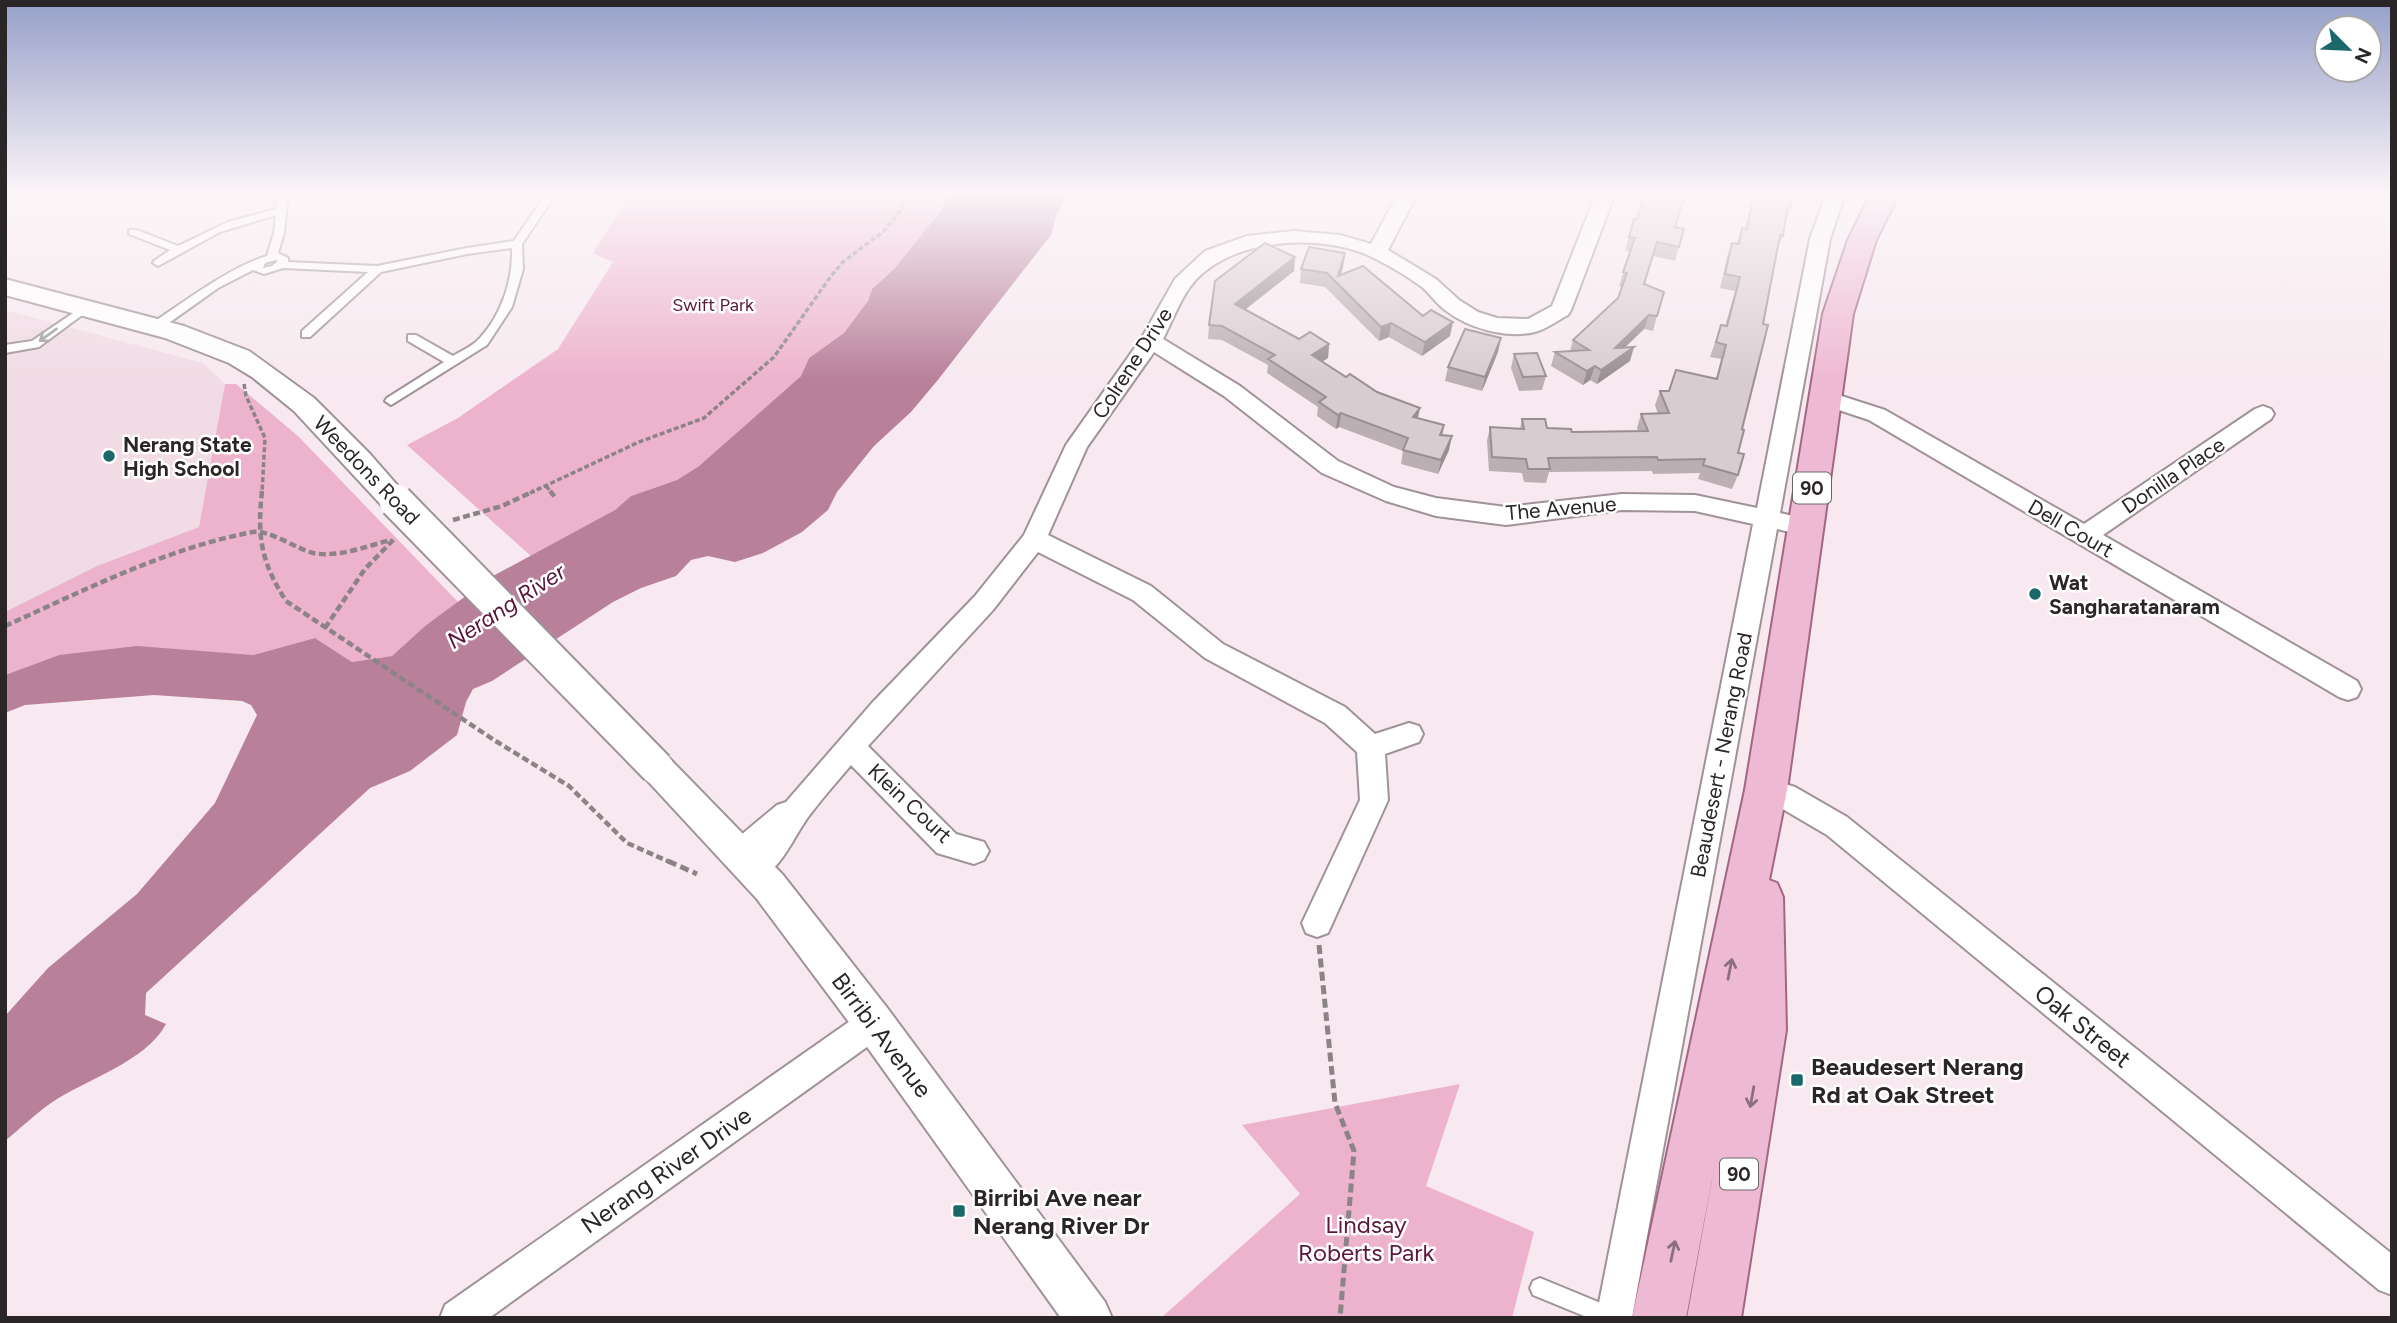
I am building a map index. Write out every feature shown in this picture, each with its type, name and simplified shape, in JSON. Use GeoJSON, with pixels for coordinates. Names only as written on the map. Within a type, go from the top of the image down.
{"type":"FeatureCollection","features":[{"type":"Feature","properties":{"kind":"main road","name":"90"},"geometry":{"type":"LineString","coordinates":[[1659,1318],[1766,790],[1838,314],[1857,256]]}},
{"type":"Feature","properties":{"kind":"main road","name":"90"},"geometry":{"type":"LineString","coordinates":[[1714,1318],[1763,1030],[1761,905],[1766,790]]}},
{"type":"Feature","properties":{"kind":"street","name":"Colrene Drive"},"geometry":{"type":"LineString","coordinates":[[746,861],[772,849],[800,805],[984,603],[1034,539],[1077,445],[1151,341],[1182,283],[1211,256]]}},
{"type":"Feature","properties":{"kind":"street","name":"Colrene Drive"},"geometry":{"type":"LineString","coordinates":[[1383,256],[1429,283],[1452,305],[1471,317],[1495,325],[1532,326],[1561,310],[1582,256]]}},
{"type":"Feature","properties":{"kind":"street","name":"Beaudesert - Nerang Road"},"geometry":{"type":"LineString","coordinates":[[1613,1318],[1817,256]]}},
{"type":"Feature","properties":{"kind":"street","name":"Weedons Road"},"geometry":{"type":"LineString","coordinates":[[5,287],[160,328],[231,353],[283,386],[327,427],[657,768]]}},
{"type":"Feature","properties":{"kind":"street","name":"The Avenue"},"geometry":{"type":"LineString","coordinates":[[1151,341],[1232,391],[1330,467],[1386,493],[1436,507],[1506,516],[1622,502],[1695,503],[1806,527]]}},
{"type":"Feature","properties":{"kind":"street","name":"Dell Court"},"geometry":{"type":"LineString","coordinates":[[1826,398],[1877,415],[2348,689]]}},
{"type":"Feature","properties":{"kind":"street","name":"Donilla Place"},"geometry":{"type":"LineString","coordinates":[[2084,536],[2263,414]]}},
{"type":"Feature","properties":{"kind":"street"},"geometry":{"type":"LineString","coordinates":[[1034,539],[1142,593],[1214,650],[1335,715],[1371,747],[1374,800],[1317,923]]}},
{"type":"Feature","properties":{"kind":"street"},"geometry":{"type":"LineString","coordinates":[[1371,747],[1409,734]]}},
{"type":"Feature","properties":{"kind":"street","name":"Klein Court"},"geometry":{"type":"LineString","coordinates":[[851,747],[947,844],[974,851]]}},
{"type":"Feature","properties":{"kind":"street","name":"Birribi Avenue"},"geometry":{"type":"LineString","coordinates":[[657,768],[746,861],[874,1023],[1089,1318]]}},
{"type":"Feature","properties":{"kind":"street","name":"Oak Street"},"geometry":{"type":"LineString","coordinates":[[1766,790],[1785,796],[1838,826],[2392,1277]]}},
{"type":"Feature","properties":{"kind":"street","name":"Nerang River Drive"},"geometry":{"type":"LineString","coordinates":[[458,1318],[874,1023]]}},
{"type":"Feature","properties":{"kind":"lane"},"geometry":{"type":"LineString","coordinates":[[158,263],[168,256]]}},
{"type":"Feature","properties":{"kind":"lane"},"geometry":{"type":"LineString","coordinates":[[160,328],[259,268],[272,256],[283,258],[282,265]]}},
{"type":"Feature","properties":{"kind":"lane"},"geometry":{"type":"LineString","coordinates":[[259,268],[275,269],[282,265],[377,270],[445,256]]}},
{"type":"Feature","properties":{"kind":"lane"},"geometry":{"type":"LineString","coordinates":[[391,401],[483,342],[506,307],[518,269],[517,256]]}},
{"type":"Feature","properties":{"kind":"lane"},"geometry":{"type":"LineString","coordinates":[[306,334],[377,270]]}},
{"type":"Feature","properties":{"kind":"lane"},"geometry":{"type":"LineString","coordinates":[[5,349],[35,344],[85,308]]}},
{"type":"Feature","properties":{"kind":"lane"},"geometry":{"type":"LineString","coordinates":[[412,338],[452,361]]}},
{"type":"Feature","properties":{"kind":"lane"},"geometry":{"type":"LineString","coordinates":[[1540,1288],[1613,1318]]}},
{"type":"Feature","properties":{"kind":"path"},"geometry":{"type":"LineString","coordinates":[[445,522],[502,506],[639,442],[704,418],[774,357],[831,276],[851,256]]}},
{"type":"Feature","properties":{"kind":"path"},"geometry":{"type":"LineString","coordinates":[[246,382],[243,384],[244,393],[261,422],[265,442],[257,531],[266,572],[286,601],[494,740],[569,786],[628,843],[697,874]]}},
{"type":"Feature","properties":{"kind":"path"},"geometry":{"type":"LineString","coordinates":[[546,486],[555,497]]}},
{"type":"Feature","properties":{"kind":"path"},"geometry":{"type":"LineString","coordinates":[[5,626],[117,576],[190,550],[257,531],[313,553],[335,554],[391,540]]}},
{"type":"Feature","properties":{"kind":"path"},"geometry":{"type":"LineString","coordinates":[[325,628],[349,588],[391,540],[400,534]]}},
{"type":"Feature","properties":{"kind":"path"},"geometry":{"type":"LineString","coordinates":[[1317,923],[1335,1103],[1354,1152],[1340,1318]]}},
{"type":"Feature","properties":{"kind":"shaded area","name":"Nerang State High School"},"geometry":{"type":"Polygon","coordinates":[[[5,310],[203,363],[225,384],[199,527],[97,566],[5,612],[5,310]]]}},
{"type":"Feature","properties":{"kind":"green space","name":"Swift Park"},"geometry":{"type":"Polygon","coordinates":[[[599,256],[905,256],[872,289],[869,301],[844,333],[809,358],[801,376],[699,466],[677,480],[631,496],[615,510],[532,557],[407,445],[458,418],[558,349],[613,262],[599,256]]]}},
{"type":"Feature","properties":{"kind":"green space"},"geometry":{"type":"Polygon","coordinates":[[[225,384],[236,384],[298,436],[459,603],[425,626],[392,656],[352,662],[315,638],[253,655],[200,652],[59,655],[5,675],[5,612],[97,566],[199,527],[225,384]]]}},
{"type":"Feature","properties":{"kind":"green space","name":"Lindsay Roberts Park"},"geometry":{"type":"Polygon","coordinates":[[[1460,1084],[1426,1186],[1534,1232],[1512,1318],[1161,1318],[1300,1194],[1242,1125],[1460,1084]]]}},
{"type":"Feature","properties":{"kind":"water","name":"Nerang River"},"geometry":{"type":"Polygon","coordinates":[[[905,256],[1035,256],[911,412],[874,446],[837,492],[828,510],[802,532],[763,553],[735,562],[708,556],[691,560],[676,576],[641,588],[613,602],[492,681],[473,689],[466,702],[457,735],[410,771],[370,788],[146,993],[145,1015],[166,1024],[145,1049],[51,1103],[5,1141],[5,1016],[48,968],[137,894],[215,803],[257,715],[251,705],[242,701],[154,695],[25,705],[5,713],[5,675],[59,655],[137,646],[253,655],[315,638],[352,662],[392,656],[425,626],[493,576],[615,510],[631,496],[677,480],[699,466],[801,376],[809,358],[844,333],[868,301],[872,289],[905,256]]]}},
{"type":"Feature","properties":{"kind":"building"},"geometry":{"type":"Polygon","coordinates":[[[1248,256],[1295,257],[1235,304],[1299,339],[1310,332],[1329,344],[1312,355],[1346,377],[1350,374],[1377,392],[1420,408],[1413,417],[1444,425],[1440,435],[1452,436],[1441,460],[1403,450],[1408,438],[1341,413],[1338,415],[1319,402],[1326,397],[1268,359],[1275,355],[1222,326],[1209,325],[1215,281],[1248,256]]]}},
{"type":"Feature","properties":{"kind":"building"},"geometry":{"type":"Polygon","coordinates":[[[1306,256],[1344,256],[1338,276],[1363,266],[1423,316],[1431,310],[1453,322],[1425,342],[1391,323],[1381,327],[1327,273],[1301,269],[1306,256]]]}},
{"type":"Feature","properties":{"kind":"building"},"geometry":{"type":"Polygon","coordinates":[[[1629,256],[1653,256],[1644,284],[1664,292],[1657,316],[1649,315],[1615,348],[1634,347],[1601,370],[1595,366],[1587,371],[1555,352],[1589,350],[1573,340],[1618,298],[1627,273],[1623,272],[1629,256]]]}},
{"type":"Feature","properties":{"kind":"building"},"geometry":{"type":"Polygon","coordinates":[[[1729,256],[1776,256],[1763,324],[1768,325],[1742,429],[1744,430],[1738,453],[1744,454],[1738,475],[1703,465],[1705,459],[1548,458],[1550,469],[1528,469],[1526,459],[1492,457],[1490,427],[1524,429],[1522,419],[1545,419],[1547,428],[1571,429],[1572,432],[1648,431],[1641,414],[1669,413],[1660,391],[1669,391],[1676,370],[1717,379],[1726,345],[1716,342],[1721,325],[1727,326],[1740,277],[1725,274],[1729,256]]]}},
{"type":"Feature","properties":{"kind":"building"},"geometry":{"type":"Polygon","coordinates":[[[1465,329],[1501,338],[1485,377],[1448,367],[1465,329]]]}},
{"type":"Feature","properties":{"kind":"building"},"geometry":{"type":"Polygon","coordinates":[[[1537,353],[1546,376],[1523,377],[1514,354],[1537,353]]]}},
{"type":"Feature","properties":{"kind":"place","name":"Nerang State High School"},"geometry":{"type":"Point","coordinates":[109,456]}},
{"type":"Feature","properties":{"kind":"place","name":"Wat Sangharatanaram"},"geometry":{"type":"Point","coordinates":[2035,594]}},
{"type":"Feature","properties":{"kind":"place","name":"Beaudesert Nerang Rd at Oak Street"},"geometry":{"type":"Point","coordinates":[1797,1080]}},
{"type":"Feature","properties":{"kind":"place","name":"Birribi Ave near Nerang River Dr"},"geometry":{"type":"Point","coordinates":[959,1211]}}]}
